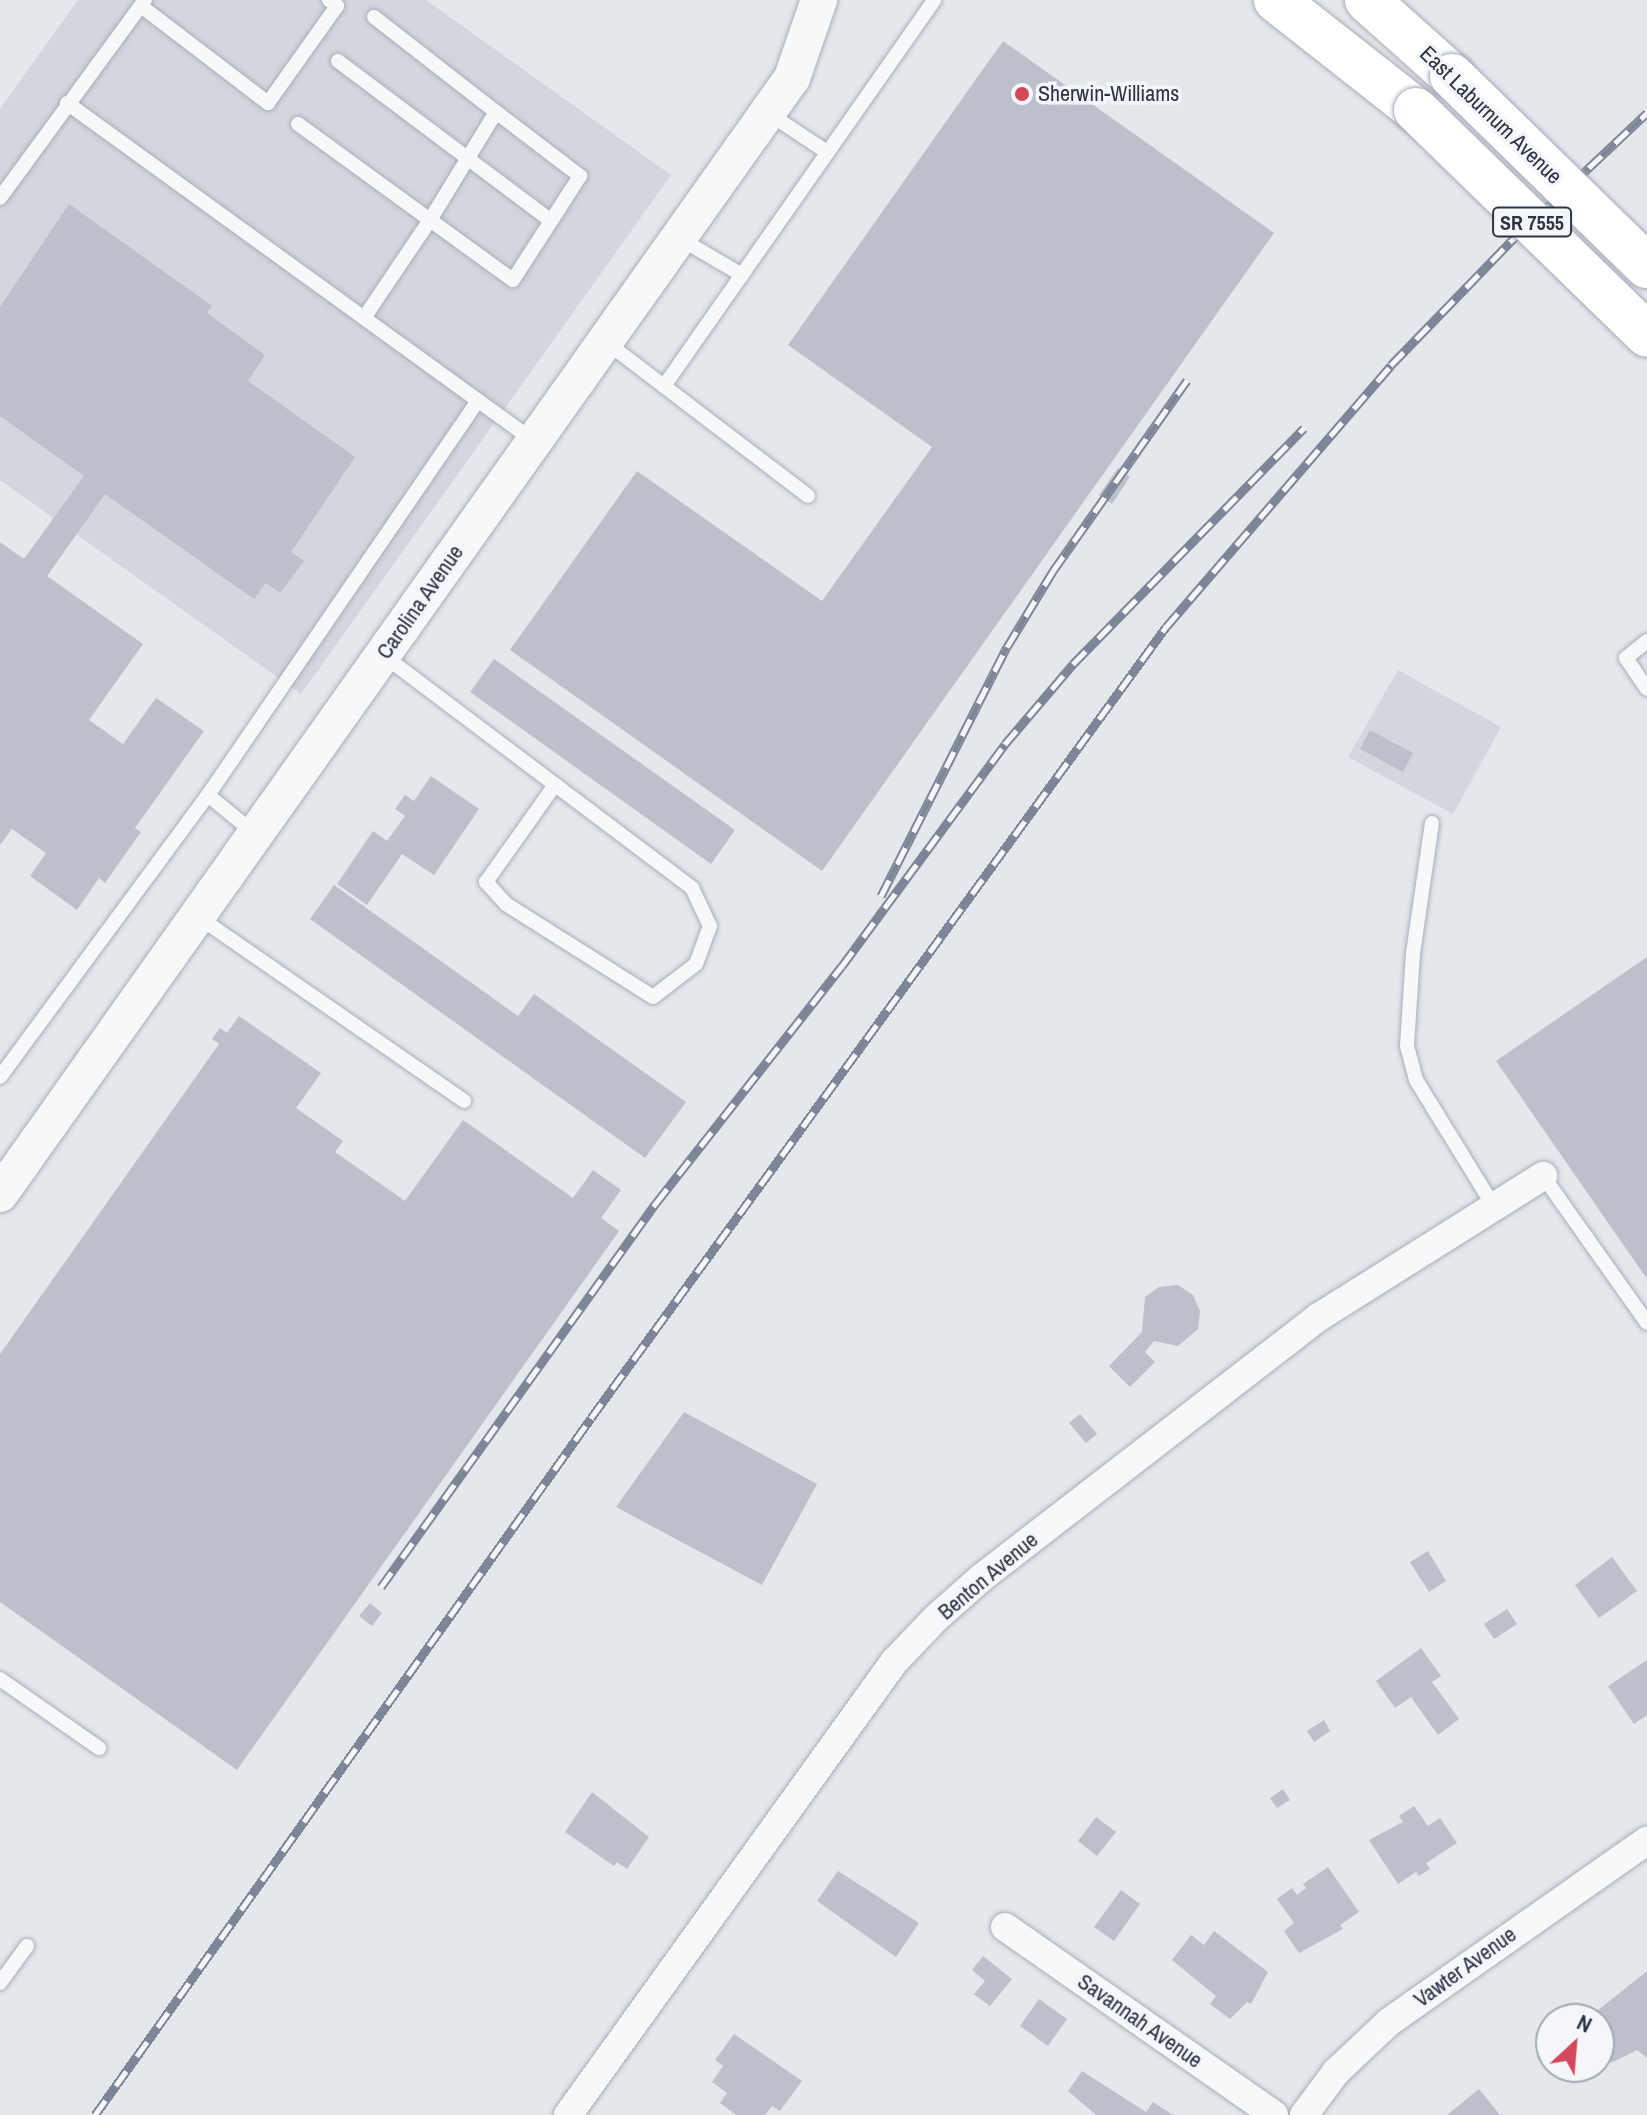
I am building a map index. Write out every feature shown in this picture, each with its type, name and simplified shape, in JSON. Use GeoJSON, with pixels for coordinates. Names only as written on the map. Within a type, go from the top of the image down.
{"type":"FeatureCollection","features":[{"type":"Feature","properties":{"kind":"main road","name":"SR 7555"},"geometry":{"type":"LineString","coordinates":[[1276,0],[1416,110],[1647,335]]}},
{"type":"Feature","properties":{"kind":"main road","name":"East Laburnum Avenue"},"geometry":{"type":"LineString","coordinates":[[1367,0],[1452,76],[1647,266]]}},
{"type":"Feature","properties":{"kind":"street","name":"Carolina Avenue"},"geometry":{"type":"LineString","coordinates":[[1,1190],[792,78],[819,0]]}},
{"type":"Feature","properties":{"kind":"street","name":"Benton Avenue"},"geometry":{"type":"LineString","coordinates":[[568,2115],[894,1662],[936,1618],[981,1578],[1319,1317],[1543,1176]]}},
{"type":"Feature","properties":{"kind":"street","name":"Vawter Avenue"},"geometry":{"type":"LineString","coordinates":[[1304,2115],[1336,2072],[1389,2022],[1647,1841]]}},
{"type":"Feature","properties":{"kind":"street","name":"Savannah Avenue"},"geometry":{"type":"LineString","coordinates":[[1005,1927],[1274,2115]]}},
{"type":"Feature","properties":{"kind":"lane"},"geometry":{"type":"LineString","coordinates":[[0,198],[143,3],[268,103],[337,6],[329,0]]}},
{"type":"Feature","properties":{"kind":"lane"},"geometry":{"type":"LineString","coordinates":[[664,386],[934,0]]}},
{"type":"Feature","properties":{"kind":"lane"},"geometry":{"type":"LineString","coordinates":[[298,124],[513,280],[580,176],[374,17]]}},
{"type":"Feature","properties":{"kind":"lane"},"geometry":{"type":"LineString","coordinates":[[338,61],[551,221]]}},
{"type":"Feature","properties":{"kind":"lane"},"geometry":{"type":"LineString","coordinates":[[67,103],[535,441]]}},
{"type":"Feature","properties":{"kind":"lane"},"geometry":{"type":"LineString","coordinates":[[364,318],[430,220],[496,112]]}},
{"type":"Feature","properties":{"kind":"lane"},"geometry":{"type":"LineString","coordinates":[[767,113],[827,152]]}},
{"type":"Feature","properties":{"kind":"lane"},"geometry":{"type":"LineString","coordinates":[[679,238],[742,275]]}},
{"type":"Feature","properties":{"kind":"lane"},"geometry":{"type":"LineString","coordinates":[[605,342],[808,496]]}},
{"type":"Feature","properties":{"kind":"lane"},"geometry":{"type":"LineString","coordinates":[[0,1077],[208,795],[478,400]]}},
{"type":"Feature","properties":{"kind":"lane"},"geometry":{"type":"LineString","coordinates":[[1647,641],[1626,658],[1647,689]]}},
{"type":"Feature","properties":{"kind":"lane"},"geometry":{"type":"LineString","coordinates":[[383,655],[692,888],[710,926],[696,964],[653,997],[506,904],[486,882],[555,785]]}},
{"type":"Feature","properties":{"kind":"lane"},"geometry":{"type":"LineString","coordinates":[[208,795],[256,834]]}},
{"type":"Feature","properties":{"kind":"lane"},"geometry":{"type":"LineString","coordinates":[[1432,823],[1413,953],[1407,1046],[1416,1080],[1493,1205]]}},
{"type":"Feature","properties":{"kind":"lane"},"geometry":{"type":"LineString","coordinates":[[197,916],[464,1101]]}},
{"type":"Feature","properties":{"kind":"lane"},"geometry":{"type":"LineString","coordinates":[[1543,1176],[1647,1323]]}},
{"type":"Feature","properties":{"kind":"lane"},"geometry":{"type":"LineString","coordinates":[[0,1679],[99,1748]]}},
{"type":"Feature","properties":{"kind":"lane"},"geometry":{"type":"LineString","coordinates":[[0,1983],[27,1946]]}},
{"type":"Feature","properties":{"kind":"shaded area"},"geometry":{"type":"Polygon","coordinates":[[[78,0],[426,0],[671,175],[301,694],[0,480],[0,109],[78,0]]]}},
{"type":"Feature","properties":{"kind":"shaded area"},"geometry":{"type":"Polygon","coordinates":[[[1398,670],[1501,727],[1453,814],[1348,757],[1398,670]]]}},
{"type":"Feature","properties":{"kind":"building"},"geometry":{"type":"Polygon","coordinates":[[[1003,41],[1274,233],[822,871],[510,650],[637,471],[822,601],[932,447],[788,345],[1003,41]]]}},
{"type":"Feature","properties":{"kind":"building"},"geometry":{"type":"Polygon","coordinates":[[[69,204],[212,306],[207,313],[265,355],[248,381],[355,457],[291,552],[304,561],[280,593],[266,583],[254,599],[105,494],[47,576],[143,644],[89,720],[123,744],[156,698],[204,731],[135,828],[141,832],[105,883],[99,878],[77,910],[30,876],[46,853],[12,829],[0,845],[0,542],[24,559],[84,476],[0,416],[0,307],[69,204]]]}},
{"type":"Feature","properties":{"kind":"building"},"geometry":{"type":"Polygon","coordinates":[[[1118,468],[1130,477],[1112,504],[1099,495],[1118,468]]]}},
{"type":"Feature","properties":{"kind":"building"},"geometry":{"type":"Polygon","coordinates":[[[494,659],[735,830],[711,864],[470,692],[494,659]]]}},
{"type":"Feature","properties":{"kind":"building"},"geometry":{"type":"Polygon","coordinates":[[[1370,730],[1413,753],[1403,772],[1360,749],[1370,730]]]}},
{"type":"Feature","properties":{"kind":"building"},"geometry":{"type":"Polygon","coordinates":[[[431,776],[479,809],[434,875],[402,854],[367,905],[337,884],[373,831],[387,841],[405,816],[395,809],[405,795],[414,801],[431,776]]]}},
{"type":"Feature","properties":{"kind":"building"},"geometry":{"type":"Polygon","coordinates":[[[334,885],[518,1016],[534,994],[686,1102],[645,1158],[310,919],[334,885]]]}},
{"type":"Feature","properties":{"kind":"building"},"geometry":{"type":"Polygon","coordinates":[[[1647,957],[1647,1279],[1496,1061],[1647,957]]]}},
{"type":"Feature","properties":{"kind":"building"},"geometry":{"type":"Polygon","coordinates":[[[239,1016],[321,1073],[296,1108],[343,1141],[335,1152],[405,1201],[463,1120],[573,1198],[593,1170],[621,1190],[601,1218],[619,1231],[237,1770],[0,1602],[0,1354],[219,1044],[212,1039],[220,1028],[227,1033],[239,1016]]]}},
{"type":"Feature","properties":{"kind":"building"},"geometry":{"type":"Polygon","coordinates":[[[1178,1285],[1193,1295],[1200,1311],[1198,1329],[1178,1346],[1154,1341],[1145,1352],[1155,1362],[1130,1387],[1109,1366],[1142,1332],[1145,1297],[1159,1287],[1178,1285]]]}},
{"type":"Feature","properties":{"kind":"building"},"geometry":{"type":"Polygon","coordinates":[[[684,1412],[817,1484],[762,1585],[616,1507],[684,1412]]]}},
{"type":"Feature","properties":{"kind":"building"},"geometry":{"type":"Polygon","coordinates":[[[1080,1414],[1097,1434],[1086,1443],[1069,1423],[1080,1414]]]}},
{"type":"Feature","properties":{"kind":"building"},"geometry":{"type":"Polygon","coordinates":[[[1428,1551],[1446,1581],[1429,1592],[1410,1562],[1428,1551]]]}},
{"type":"Feature","properties":{"kind":"building"},"geometry":{"type":"Polygon","coordinates":[[[1612,1557],[1637,1591],[1599,1618],[1575,1585],[1612,1557]]]}},
{"type":"Feature","properties":{"kind":"building"},"geometry":{"type":"Polygon","coordinates":[[[370,1603],[382,1613],[372,1626],[359,1616],[370,1603]]]}},
{"type":"Feature","properties":{"kind":"building"},"geometry":{"type":"Polygon","coordinates":[[[1507,1609],[1517,1624],[1494,1639],[1484,1624],[1507,1609]]]}},
{"type":"Feature","properties":{"kind":"building"},"geometry":{"type":"Polygon","coordinates":[[[1421,1648],[1441,1676],[1432,1682],[1459,1719],[1438,1735],[1411,1697],[1395,1708],[1376,1681],[1421,1648]]]}},
{"type":"Feature","properties":{"kind":"building"},"geometry":{"type":"Polygon","coordinates":[[[1647,1660],[1647,1715],[1634,1724],[1608,1686],[1647,1660]]]}},
{"type":"Feature","properties":{"kind":"building"},"geometry":{"type":"Polygon","coordinates":[[[1324,1720],[1330,1731],[1314,1742],[1307,1731],[1324,1720]]]}},
{"type":"Feature","properties":{"kind":"building"},"geometry":{"type":"Polygon","coordinates":[[[1283,1789],[1290,1800],[1277,1808],[1270,1798],[1283,1789]]]}},
{"type":"Feature","properties":{"kind":"building"},"geometry":{"type":"Polygon","coordinates":[[[592,1792],[649,1837],[627,1869],[617,1862],[614,1866],[565,1832],[592,1792]]]}},
{"type":"Feature","properties":{"kind":"building"},"geometry":{"type":"Polygon","coordinates":[[[1414,1806],[1428,1826],[1440,1818],[1457,1843],[1426,1863],[1430,1869],[1419,1876],[1416,1872],[1398,1884],[1369,1840],[1403,1822],[1399,1816],[1414,1806]]]}},
{"type":"Feature","properties":{"kind":"building"},"geometry":{"type":"Polygon","coordinates":[[[1096,1817],[1116,1832],[1097,1856],[1078,1841],[1096,1817]]]}},
{"type":"Feature","properties":{"kind":"building"},"geometry":{"type":"Polygon","coordinates":[[[1328,1867],[1359,1912],[1340,1925],[1343,1929],[1299,1953],[1284,1931],[1294,1923],[1277,1899],[1292,1888],[1297,1895],[1306,1888],[1303,1884],[1328,1867]]]}},
{"type":"Feature","properties":{"kind":"building"},"geometry":{"type":"Polygon","coordinates":[[[838,1871],[919,1923],[896,1957],[817,1901],[838,1871]]]}},
{"type":"Feature","properties":{"kind":"building"},"geometry":{"type":"Polygon","coordinates":[[[1121,1890],[1140,1904],[1114,1941],[1094,1927],[1121,1890]]]}},
{"type":"Feature","properties":{"kind":"building"},"geometry":{"type":"Polygon","coordinates":[[[1214,1931],[1268,1972],[1251,2004],[1247,2002],[1230,2019],[1210,2004],[1216,1996],[1172,1960],[1191,1935],[1204,1945],[1214,1931]]]}},
{"type":"Feature","properties":{"kind":"building"},"geometry":{"type":"Polygon","coordinates":[[[983,1956],[1012,1979],[990,2006],[974,1994],[985,1981],[972,1970],[983,1956]]]}},
{"type":"Feature","properties":{"kind":"building"},"geometry":{"type":"Polygon","coordinates":[[[1647,1971],[1647,2058],[1637,2050],[1615,2061],[1615,2003],[1607,2003],[1647,1971]]]}},
{"type":"Feature","properties":{"kind":"building"},"geometry":{"type":"Polygon","coordinates":[[[1039,1999],[1067,2019],[1048,2046],[1020,2026],[1039,1999]]]}},
{"type":"Feature","properties":{"kind":"building"},"geometry":{"type":"Polygon","coordinates":[[[734,2034],[802,2081],[780,2111],[772,2106],[765,2115],[736,2115],[720,2103],[727,2093],[712,2082],[723,2066],[715,2060],[734,2034]]]}},
{"type":"Feature","properties":{"kind":"building"},"geometry":{"type":"Polygon","coordinates":[[[1082,2071],[1146,2112],[1153,2102],[1173,2115],[1096,2115],[1068,2091],[1082,2071]]]}},
{"type":"Feature","properties":{"kind":"building"},"geometry":{"type":"Polygon","coordinates":[[[1479,2089],[1500,2115],[1447,2115],[1479,2089]]]}},
{"type":"Feature","properties":{"kind":"railway"},"geometry":{"type":"LineString","coordinates":[[95,2115],[591,1418],[1166,627],[1391,365],[1510,242],[1647,113]]}},
{"type":"Feature","properties":{"kind":"railway"},"geometry":{"type":"LineString","coordinates":[[881,896],[1007,647],[1053,571],[1187,380]]}},
{"type":"Feature","properties":{"kind":"railway"},"geometry":{"type":"LineString","coordinates":[[381,1587],[656,1203],[842,966],[1005,744],[1073,664],[1304,428]]}},
{"type":"Feature","properties":{"kind":"place","name":"Sherwin-Williams"},"geometry":{"type":"Point","coordinates":[1022,94]}}]}
